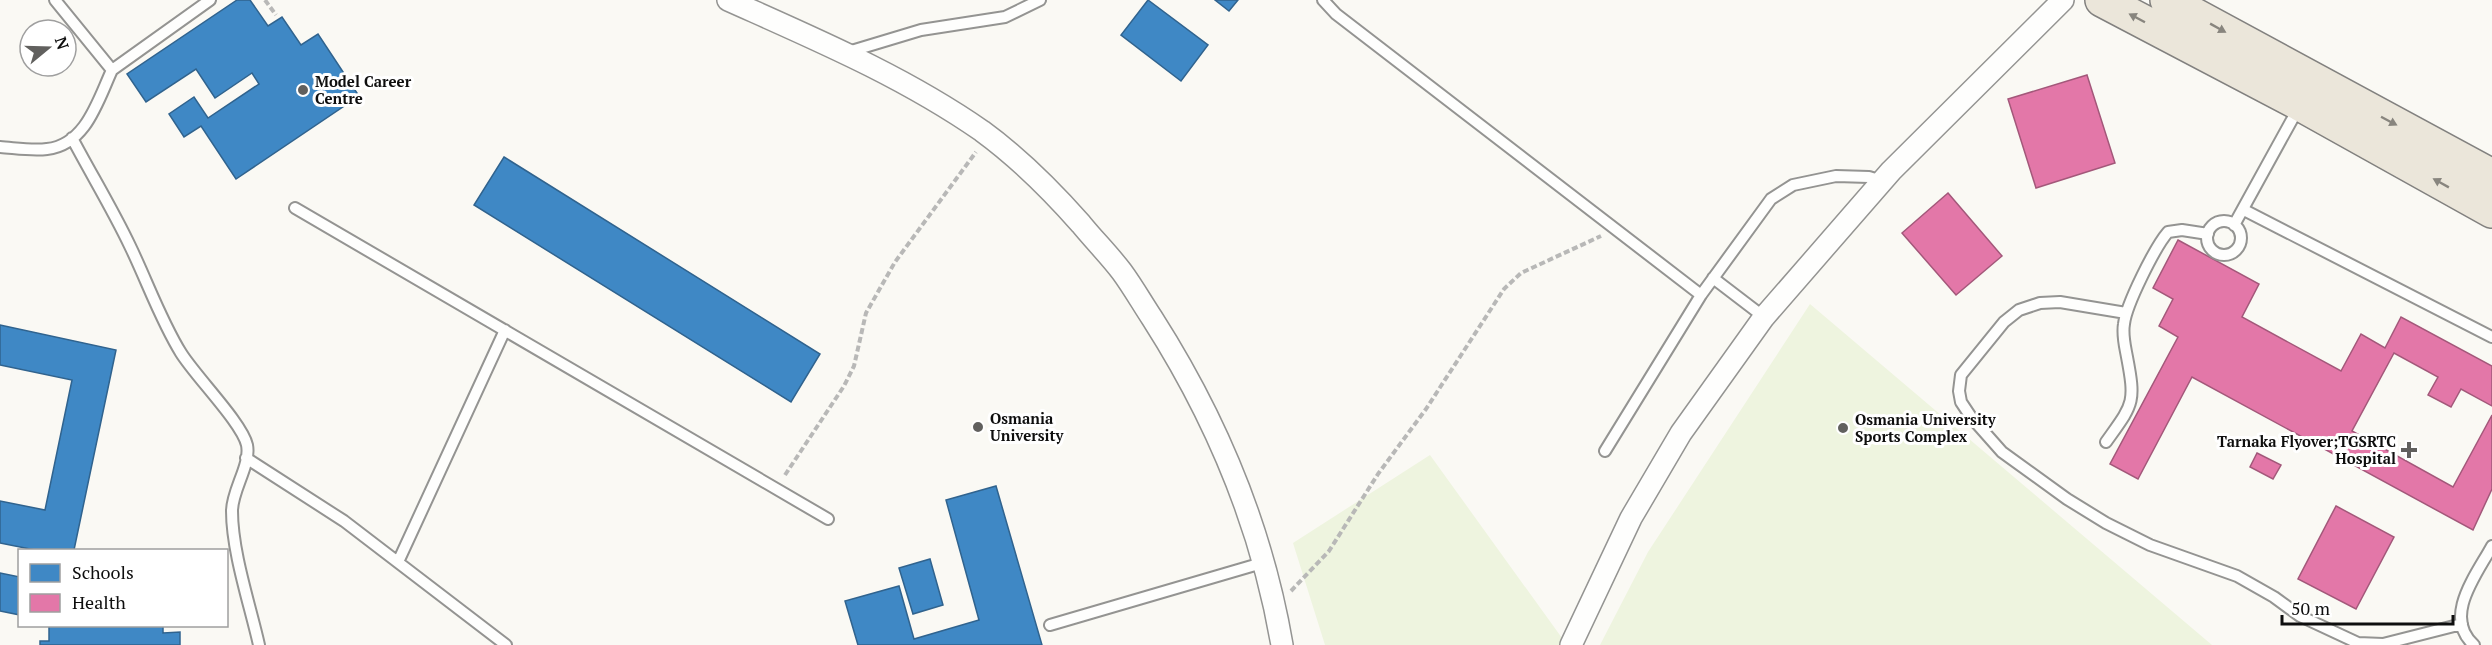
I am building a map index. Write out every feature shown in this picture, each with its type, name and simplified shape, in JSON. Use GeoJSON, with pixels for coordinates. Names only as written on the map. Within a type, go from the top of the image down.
{"type":"FeatureCollection","features":[{"type":"Feature","properties":{"kind":"main road"},"geometry":{"type":"LineString","coordinates":[[2102,0],[2492,176]]}},
{"type":"Feature","properties":{"kind":"main road"},"geometry":{"type":"LineString","coordinates":[[2167,0],[2492,211]]}},
{"type":"Feature","properties":{"kind":"street"},"geometry":{"type":"LineString","coordinates":[[728,0],[846,53],[928,97],[988,136],[1045,184],[1128,281],[1168,344],[1204,408],[1242,495],[1276,607],[1282,645]]}},
{"type":"Feature","properties":{"kind":"street"},"geometry":{"type":"LineString","coordinates":[[1571,645],[1631,518],[1681,433],[1764,317],[1882,181],[2063,0]]}},
{"type":"Feature","properties":{"kind":"lane"},"geometry":{"type":"LineString","coordinates":[[55,0],[112,70]]}},
{"type":"Feature","properties":{"kind":"lane"},"geometry":{"type":"LineString","coordinates":[[0,147],[47,149],[64,145],[87,123],[112,70],[210,0]]}},
{"type":"Feature","properties":{"kind":"lane"},"geometry":{"type":"LineString","coordinates":[[846,53],[921,30],[1005,17],[1040,0]]}},
{"type":"Feature","properties":{"kind":"lane"},"geometry":{"type":"LineString","coordinates":[[1323,0],[1336,14],[1701,295]]}},
{"type":"Feature","properties":{"kind":"lane"},"geometry":{"type":"LineString","coordinates":[[2234,225],[2307,92]]}},
{"type":"Feature","properties":{"kind":"lane"},"geometry":{"type":"LineString","coordinates":[[72,138],[129,243],[180,352],[238,427],[247,446],[246,458],[234,493],[232,512],[237,549],[259,645]]}},
{"type":"Feature","properties":{"kind":"lane"},"geometry":{"type":"LineString","coordinates":[[1605,451],[1701,295],[1771,199],[1793,185],[1836,176],[1869,177],[1882,181]]}},
{"type":"Feature","properties":{"kind":"lane"},"geometry":{"type":"LineString","coordinates":[[295,208],[828,519]]}},
{"type":"Feature","properties":{"kind":"lane"},"geometry":{"type":"LineString","coordinates":[[2244,210],[2492,337]]}},
{"type":"Feature","properties":{"kind":"lane"},"geometry":{"type":"LineString","coordinates":[[2219,222],[2227,222],[2234,225],[2240,232],[2240,242],[2237,249],[2230,254],[2221,255],[2213,251],[2208,243],[2208,234],[2219,222]]}},
{"type":"Feature","properties":{"kind":"lane"},"geometry":{"type":"LineString","coordinates":[[2106,442],[2128,411],[2133,389],[2124,339],[2123,325],[2126,313],[2168,232],[2182,230],[2208,234]]}},
{"type":"Feature","properties":{"kind":"lane"},"geometry":{"type":"LineString","coordinates":[[1713,278],[1764,317]]}},
{"type":"Feature","properties":{"kind":"lane"},"geometry":{"type":"LineString","coordinates":[[2126,313],[2060,302],[2040,303],[2019,310],[2004,322],[1961,375],[1959,391],[1961,402],[2002,452],[2067,499],[2106,523],[2151,545],[2237,576],[2274,597],[2300,616],[2358,643],[2383,644],[2462,624]]}},
{"type":"Feature","properties":{"kind":"lane"},"geometry":{"type":"LineString","coordinates":[[398,562],[505,330]]}},
{"type":"Feature","properties":{"kind":"lane"},"geometry":{"type":"LineString","coordinates":[[246,458],[344,521],[506,645]]}},
{"type":"Feature","properties":{"kind":"lane"},"geometry":{"type":"LineString","coordinates":[[2474,645],[2469,640],[2462,624],[2461,605],[2492,546]]}},
{"type":"Feature","properties":{"kind":"lane"},"geometry":{"type":"LineString","coordinates":[[1050,625],[1262,562]]}},
{"type":"Feature","properties":{"kind":"path"},"geometry":{"type":"LineString","coordinates":[[265,0],[276,15]]}},
{"type":"Feature","properties":{"kind":"path"},"geometry":{"type":"LineString","coordinates":[[776,489],[849,376],[861,343],[866,313],[895,262],[988,136]]}},
{"type":"Feature","properties":{"kind":"path"},"geometry":{"type":"LineString","coordinates":[[1276,607],[1329,551],[1378,474],[1426,409],[1504,289],[1521,273],[1615,229]]}},
{"type":"Feature","properties":{"kind":"green space","name":"Osmania University Sports Complex"},"geometry":{"type":"Polygon","coordinates":[[[1810,304],[2212,645],[1600,645],[1648,552],[1810,304]]]}},
{"type":"Feature","properties":{"kind":"green space"},"geometry":{"type":"Polygon","coordinates":[[[1430,455],[1567,645],[1325,645],[1293,543],[1430,455]]]}},
{"type":"Feature","properties":{"kind":"building: Schools","name":"Model Career Centre"},"geometry":{"type":"Polygon","coordinates":[[[237,0],[250,0],[268,26],[282,17],[301,45],[318,34],[359,96],[236,179],[201,126],[184,137],[169,114],[194,97],[208,118],[259,84],[252,73],[215,98],[196,69],[146,102],[127,74],[237,0]]]}},
{"type":"Feature","properties":{"kind":"building: Schools"},"geometry":{"type":"Polygon","coordinates":[[[1148,0],[1208,45],[1181,81],[1121,35],[1148,0]]]}},
{"type":"Feature","properties":{"kind":"building: Schools"},"geometry":{"type":"Polygon","coordinates":[[[1215,0],[1238,0],[1229,11],[1215,0]]]}},
{"type":"Feature","properties":{"kind":"building: Schools"},"geometry":{"type":"Polygon","coordinates":[[[504,157],[820,354],[791,402],[474,205],[504,157]]]}},
{"type":"Feature","properties":{"kind":"building: Schools"},"geometry":{"type":"Polygon","coordinates":[[[0,325],[116,350],[74,549],[30,549],[0,543],[0,501],[45,510],[72,380],[0,365],[0,325]]]}},
{"type":"Feature","properties":{"kind":"building: Schools"},"geometry":{"type":"Polygon","coordinates":[[[996,486],[1042,645],[858,645],[845,601],[899,586],[914,639],[979,620],[946,500],[996,486]]]}},
{"type":"Feature","properties":{"kind":"building: Schools"},"geometry":{"type":"Polygon","coordinates":[[[930,559],[943,605],[913,614],[899,568],[930,559]]]}},
{"type":"Feature","properties":{"kind":"building: Schools"},"geometry":{"type":"Polygon","coordinates":[[[0,573],[18,577],[18,615],[0,611],[0,573]]]}},
{"type":"Feature","properties":{"kind":"building: Schools"},"geometry":{"type":"Polygon","coordinates":[[[49,627],[163,627],[163,633],[180,632],[180,645],[40,645],[40,641],[49,641],[49,627]]]}},
{"type":"Feature","properties":{"kind":"building: Health"},"geometry":{"type":"Polygon","coordinates":[[[2087,75],[2115,163],[2036,188],[2008,99],[2087,75]]]}},
{"type":"Feature","properties":{"kind":"building: Health"},"geometry":{"type":"Polygon","coordinates":[[[1948,193],[2002,256],[1956,295],[1902,233],[1948,193]]]}},
{"type":"Feature","properties":{"kind":"building: Health"},"geometry":{"type":"Polygon","coordinates":[[[2178,240],[2259,284],[2242,317],[2341,371],[2361,334],[2385,348],[2401,317],[2492,366],[2492,406],[2461,389],[2451,407],[2428,395],[2438,377],[2394,353],[2352,431],[2453,487],[2492,415],[2492,489],[2473,530],[2192,377],[2138,479],[2110,464],[2178,337],[2159,326],[2173,299],[2153,288],[2178,240]]]}},
{"type":"Feature","properties":{"kind":"building: Health"},"geometry":{"type":"Polygon","coordinates":[[[2257,453],[2281,465],[2273,479],[2250,467],[2257,453]]]}},
{"type":"Feature","properties":{"kind":"building: Health"},"geometry":{"type":"Polygon","coordinates":[[[2336,506],[2394,537],[2356,609],[2298,579],[2336,506]]]}},
{"type":"Feature","properties":{"kind":"place","name":"Model Career Centre"},"geometry":{"type":"Point","coordinates":[303,90]}},
{"type":"Feature","properties":{"kind":"place","name":"Osmania University"},"geometry":{"type":"Point","coordinates":[978,427]}},
{"type":"Feature","properties":{"kind":"place","name":"Osmania University Sports Complex"},"geometry":{"type":"Point","coordinates":[1843,428]}},
{"type":"Feature","properties":{"kind":"place","name":"Tarnaka Flyover;TGSRTC Hospital"},"geometry":{"type":"Point","coordinates":[2409,450]}}]}
